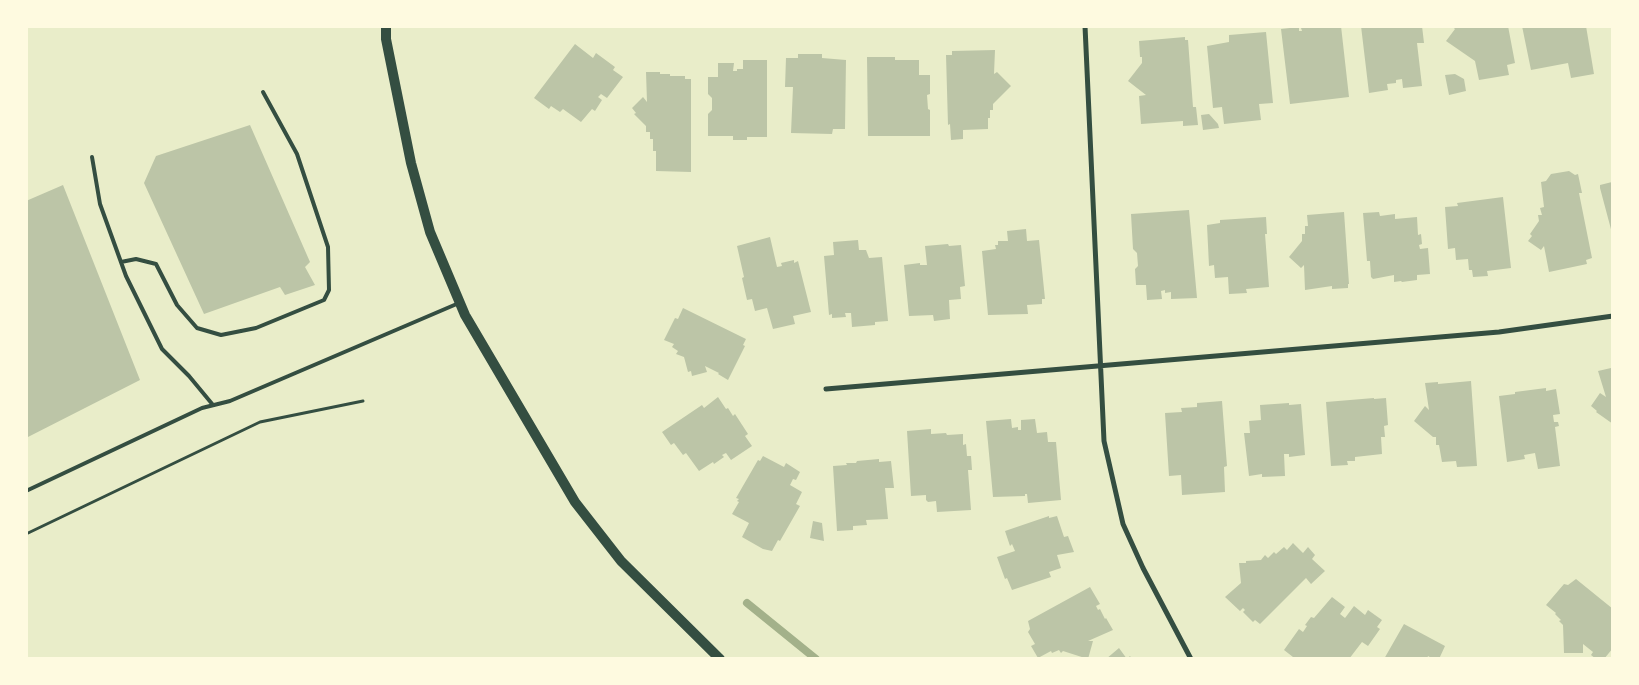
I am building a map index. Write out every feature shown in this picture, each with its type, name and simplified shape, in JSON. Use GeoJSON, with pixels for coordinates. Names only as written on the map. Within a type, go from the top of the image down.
{"type":"FeatureCollection","features":[{"type":"Feature","properties":{"kind":"main road"},"geometry":{"type":"LineString","coordinates":[[386,26],[386,39],[411,163],[430,232],[469,323],[574,502],[621,561],[720,659]]}},
{"type":"Feature","properties":{"kind":"street"},"geometry":{"type":"LineString","coordinates":[[1085,26],[1104,441],[1123,524],[1143,568],[1191,659]]}},
{"type":"Feature","properties":{"kind":"street"},"geometry":{"type":"LineString","coordinates":[[826,390],[1499,332],[1613,316]]}},
{"type":"Feature","properties":{"kind":"lane"},"geometry":{"type":"LineString","coordinates":[[121,262],[136,259],[156,264],[177,305],[197,328],[221,335],[256,328],[324,300],[329,290],[328,247],[296,154],[263,92]]}},
{"type":"Feature","properties":{"kind":"lane"},"geometry":{"type":"LineString","coordinates":[[92,157],[100,204],[126,276],[162,349],[189,376],[213,405]]}},
{"type":"Feature","properties":{"kind":"lane"},"geometry":{"type":"LineString","coordinates":[[26,491],[202,408],[230,401],[460,303]]}},
{"type":"Feature","properties":{"kind":"path"},"geometry":{"type":"LineString","coordinates":[[26,534],[260,422],[363,401]]}},
{"type":"Feature","properties":{"kind":"building"},"geometry":{"type":"Polygon","coordinates":[[[1341,26],[1349,97],[1290,104],[1281,29],[1299,27],[1299,31],[1302,31],[1301,28],[1341,26]]]}},
{"type":"Feature","properties":{"kind":"building"},"geometry":{"type":"Polygon","coordinates":[[[1361,26],[1422,26],[1424,43],[1417,43],[1422,86],[1403,88],[1402,79],[1396,80],[1396,83],[1387,84],[1388,90],[1369,93],[1361,26]]]}},
{"type":"Feature","properties":{"kind":"building"},"geometry":{"type":"Polygon","coordinates":[[[1452,26],[1508,26],[1515,63],[1507,65],[1509,75],[1479,80],[1475,61],[1446,41],[1455,29],[1452,26]]]}},
{"type":"Feature","properties":{"kind":"building"},"geometry":{"type":"Polygon","coordinates":[[[1522,26],[1586,26],[1594,74],[1571,78],[1568,63],[1531,70],[1522,26]]]}},
{"type":"Feature","properties":{"kind":"building"},"geometry":{"type":"Polygon","coordinates":[[[1266,32],[1273,103],[1259,104],[1261,120],[1224,124],[1222,107],[1213,108],[1207,46],[1229,42],[1229,35],[1266,32]]]}},
{"type":"Feature","properties":{"kind":"building"},"geometry":{"type":"Polygon","coordinates":[[[1185,37],[1185,40],[1188,40],[1193,107],[1196,107],[1198,125],[1183,126],[1183,121],[1141,124],[1139,96],[1146,95],[1128,81],[1142,63],[1139,41],[1185,37]]]}},
{"type":"Feature","properties":{"kind":"building"},"geometry":{"type":"Polygon","coordinates":[[[575,44],[593,58],[596,53],[615,67],[613,70],[623,77],[607,98],[601,94],[598,97],[602,100],[595,111],[592,109],[581,122],[563,109],[560,112],[551,106],[549,109],[534,98],[575,44]]]}},
{"type":"Feature","properties":{"kind":"building"},"geometry":{"type":"Polygon","coordinates":[[[995,50],[994,74],[997,72],[1011,86],[993,104],[993,110],[990,110],[990,118],[988,118],[988,129],[963,130],[963,139],[951,140],[950,124],[948,125],[946,55],[952,55],[952,51],[995,50]]]}},
{"type":"Feature","properties":{"kind":"building"},"geometry":{"type":"Polygon","coordinates":[[[798,54],[822,54],[822,58],[846,60],[845,129],[833,129],[832,134],[791,133],[793,87],[785,87],[786,58],[798,58],[798,54]]]}},
{"type":"Feature","properties":{"kind":"building"},"geometry":{"type":"Polygon","coordinates":[[[867,57],[895,57],[895,60],[919,60],[919,75],[930,75],[930,94],[927,95],[928,109],[930,110],[930,136],[868,136],[867,57]]]}},
{"type":"Feature","properties":{"kind":"building"},"geometry":{"type":"Polygon","coordinates":[[[743,60],[767,60],[767,137],[747,137],[747,140],[733,140],[733,136],[708,136],[708,114],[712,110],[712,98],[708,94],[708,77],[718,77],[718,63],[734,63],[733,71],[737,71],[737,69],[743,69],[743,60]]]}},
{"type":"Feature","properties":{"kind":"building"},"geometry":{"type":"Polygon","coordinates":[[[646,72],[660,72],[660,74],[685,76],[685,79],[691,79],[691,172],[656,171],[656,151],[653,151],[653,139],[650,139],[650,132],[646,132],[646,126],[634,114],[636,113],[632,108],[643,97],[647,102],[646,72]]]}},
{"type":"Feature","properties":{"kind":"building"},"geometry":{"type":"Polygon","coordinates":[[[1455,74],[1464,79],[1466,91],[1449,95],[1445,75],[1455,74]]]}},
{"type":"Feature","properties":{"kind":"building"},"geometry":{"type":"Polygon","coordinates":[[[1209,114],[1218,124],[1219,128],[1203,130],[1201,115],[1209,114]]]}},
{"type":"Feature","properties":{"kind":"building"},"geometry":{"type":"Polygon","coordinates":[[[250,125],[310,262],[305,267],[315,285],[285,295],[280,287],[204,314],[144,183],[156,156],[250,125]]]}},
{"type":"Feature","properties":{"kind":"building"},"geometry":{"type":"Polygon","coordinates":[[[1569,171],[1575,175],[1578,174],[1582,193],[1579,193],[1592,258],[1586,260],[1587,264],[1549,272],[1544,246],[1541,250],[1528,241],[1532,236],[1530,234],[1539,221],[1538,215],[1542,215],[1540,208],[1544,207],[1541,182],[1546,181],[1551,174],[1569,171]]]}},
{"type":"Feature","properties":{"kind":"building"},"geometry":{"type":"Polygon","coordinates":[[[1612,182],[1613,185],[1612,233],[1600,185],[1612,182]]]}},
{"type":"Feature","properties":{"kind":"building"},"geometry":{"type":"Polygon","coordinates":[[[63,185],[140,380],[26,438],[26,201],[63,185]]]}},
{"type":"Feature","properties":{"kind":"building"},"geometry":{"type":"Polygon","coordinates":[[[1503,197],[1511,268],[1487,271],[1488,276],[1473,277],[1472,270],[1469,270],[1468,259],[1456,260],[1455,248],[1448,249],[1445,207],[1458,206],[1457,203],[1503,197]]]}},
{"type":"Feature","properties":{"kind":"building"},"geometry":{"type":"Polygon","coordinates":[[[1189,210],[1197,298],[1171,299],[1171,292],[1165,293],[1165,290],[1161,291],[1162,299],[1147,300],[1146,285],[1136,285],[1135,269],[1138,266],[1137,253],[1133,249],[1131,214],[1189,210]]]}},
{"type":"Feature","properties":{"kind":"building"},"geometry":{"type":"Polygon","coordinates":[[[1344,212],[1348,288],[1332,289],[1332,286],[1305,290],[1304,265],[1301,268],[1289,257],[1302,241],[1302,234],[1305,234],[1305,226],[1308,226],[1307,215],[1344,212]]]}},
{"type":"Feature","properties":{"kind":"building"},"geometry":{"type":"Polygon","coordinates":[[[1379,212],[1380,216],[1395,214],[1395,219],[1417,217],[1418,235],[1421,234],[1422,244],[1419,245],[1420,249],[1428,248],[1430,274],[1417,275],[1417,280],[1402,282],[1394,282],[1394,275],[1373,279],[1371,277],[1370,261],[1367,261],[1363,213],[1379,212]]]}},
{"type":"Feature","properties":{"kind":"building"},"geometry":{"type":"Polygon","coordinates":[[[1266,217],[1267,234],[1265,234],[1269,287],[1246,289],[1247,293],[1229,294],[1228,277],[1215,278],[1214,265],[1209,266],[1207,225],[1220,223],[1220,220],[1266,217]]]}},
{"type":"Feature","properties":{"kind":"building"},"geometry":{"type":"Polygon","coordinates":[[[1026,229],[1027,241],[1039,240],[1045,299],[1042,299],[1042,304],[1027,305],[1028,314],[988,315],[982,251],[996,249],[995,245],[998,245],[998,241],[1008,241],[1007,231],[1026,229]]]}},
{"type":"Feature","properties":{"kind":"building"},"geometry":{"type":"Polygon","coordinates":[[[770,237],[777,267],[782,266],[781,263],[794,260],[794,263],[798,261],[811,312],[793,316],[795,324],[773,329],[767,308],[755,311],[752,299],[747,300],[737,246],[770,237]]]}},
{"type":"Feature","properties":{"kind":"building"},"geometry":{"type":"Polygon","coordinates":[[[858,240],[859,250],[866,250],[869,258],[882,257],[888,321],[875,322],[875,325],[852,327],[851,313],[845,313],[846,317],[832,318],[832,314],[829,315],[824,256],[834,255],[833,242],[858,240]]]}},
{"type":"Feature","properties":{"kind":"building"},"geometry":{"type":"Polygon","coordinates":[[[948,244],[949,246],[961,245],[965,286],[960,287],[961,299],[949,300],[950,319],[934,321],[933,315],[909,316],[904,265],[920,263],[920,265],[927,265],[925,246],[948,244]]]}},
{"type":"Feature","properties":{"kind":"building"},"geometry":{"type":"Polygon","coordinates":[[[683,308],[746,339],[743,345],[745,346],[728,380],[705,366],[707,372],[692,376],[691,371],[688,372],[684,357],[676,354],[678,351],[672,347],[674,344],[664,340],[675,318],[678,319],[683,308]]]}},
{"type":"Feature","properties":{"kind":"building"},"geometry":{"type":"Polygon","coordinates":[[[1611,368],[1613,370],[1613,424],[1591,406],[1600,393],[1606,397],[1598,371],[1611,368]]]}},
{"type":"Feature","properties":{"kind":"building"},"geometry":{"type":"Polygon","coordinates":[[[1471,381],[1477,466],[1457,467],[1456,461],[1442,462],[1439,445],[1436,445],[1436,437],[1433,437],[1414,421],[1425,406],[1429,410],[1425,383],[1438,382],[1438,384],[1471,381]]]}},
{"type":"Feature","properties":{"kind":"building"},"geometry":{"type":"Polygon","coordinates":[[[1546,388],[1546,391],[1556,389],[1560,414],[1553,415],[1554,422],[1558,422],[1559,426],[1555,427],[1560,466],[1538,469],[1535,453],[1524,455],[1525,459],[1507,462],[1499,396],[1546,388]]]}},
{"type":"Feature","properties":{"kind":"building"},"geometry":{"type":"Polygon","coordinates":[[[718,397],[733,416],[735,414],[748,434],[745,436],[752,446],[731,460],[726,453],[722,455],[724,457],[714,464],[713,462],[699,471],[686,453],[683,455],[674,443],[671,445],[662,432],[702,405],[704,408],[718,397]]]}},
{"type":"Feature","properties":{"kind":"building"},"geometry":{"type":"Polygon","coordinates":[[[1386,398],[1388,425],[1384,426],[1385,437],[1381,437],[1382,454],[1355,457],[1355,461],[1347,461],[1348,465],[1331,466],[1326,402],[1386,398]]]}},
{"type":"Feature","properties":{"kind":"building"},"geometry":{"type":"Polygon","coordinates":[[[1222,401],[1227,466],[1224,467],[1225,492],[1182,495],[1181,475],[1169,476],[1165,413],[1182,412],[1181,408],[1197,407],[1197,403],[1222,401]]]}},
{"type":"Feature","properties":{"kind":"building"},"geometry":{"type":"Polygon","coordinates":[[[1289,403],[1289,405],[1301,404],[1305,455],[1289,457],[1289,454],[1284,454],[1285,476],[1262,477],[1262,474],[1249,476],[1244,433],[1250,433],[1249,421],[1261,420],[1260,405],[1289,403]]]}},
{"type":"Feature","properties":{"kind":"building"},"geometry":{"type":"Polygon","coordinates":[[[1011,419],[1012,428],[1018,427],[1018,430],[1021,430],[1021,420],[1035,419],[1037,433],[1047,432],[1048,442],[1056,442],[1061,500],[1028,503],[1027,494],[1025,496],[993,497],[986,421],[1011,419]]]}},
{"type":"Feature","properties":{"kind":"building"},"geometry":{"type":"Polygon","coordinates":[[[931,429],[931,434],[963,434],[963,445],[966,444],[967,456],[971,456],[972,470],[968,470],[971,510],[937,512],[936,501],[928,502],[926,495],[911,496],[907,431],[931,429]]]}},
{"type":"Feature","properties":{"kind":"building"},"geometry":{"type":"Polygon","coordinates":[[[763,456],[784,467],[786,463],[800,472],[796,480],[793,479],[790,485],[802,492],[796,504],[800,506],[780,541],[778,540],[772,551],[763,549],[742,537],[749,523],[732,514],[739,502],[737,501],[739,499],[736,498],[758,460],[760,461],[763,456]]]}},
{"type":"Feature","properties":{"kind":"building"},"geometry":{"type":"Polygon","coordinates":[[[879,459],[879,462],[891,461],[894,488],[885,488],[888,519],[866,520],[867,525],[853,526],[853,530],[837,531],[833,466],[879,459]]]}},
{"type":"Feature","properties":{"kind":"building"},"geometry":{"type":"Polygon","coordinates":[[[1049,516],[1049,518],[1057,516],[1064,537],[1068,536],[1074,552],[1057,555],[1061,568],[1049,572],[1051,577],[1012,590],[1007,578],[1005,579],[997,557],[1015,551],[1012,544],[1010,546],[1005,531],[1049,516]]]}},
{"type":"Feature","properties":{"kind":"building"},"geometry":{"type":"Polygon","coordinates":[[[813,521],[822,523],[824,541],[810,538],[813,521]]]}},
{"type":"Feature","properties":{"kind":"building"},"geometry":{"type":"Polygon","coordinates":[[[1293,543],[1303,553],[1308,547],[1315,555],[1312,559],[1325,571],[1311,584],[1306,578],[1260,624],[1255,620],[1253,622],[1243,612],[1245,610],[1243,608],[1240,611],[1225,597],[1241,583],[1239,563],[1261,560],[1265,555],[1268,558],[1274,552],[1276,554],[1284,547],[1287,550],[1293,543]]]}},
{"type":"Feature","properties":{"kind":"building"},"geometry":{"type":"Polygon","coordinates":[[[1576,579],[1613,609],[1613,648],[1604,659],[1596,659],[1591,655],[1593,652],[1583,644],[1583,653],[1564,653],[1563,625],[1556,613],[1546,605],[1564,584],[1568,585],[1576,579]]]}},
{"type":"Feature","properties":{"kind":"building"},"geometry":{"type":"Polygon","coordinates":[[[1090,587],[1100,604],[1096,606],[1098,610],[1100,609],[1113,630],[1088,641],[1093,641],[1088,659],[1063,651],[1061,653],[1059,650],[1052,653],[1051,651],[1038,658],[1031,646],[1035,644],[1028,632],[1030,629],[1028,621],[1090,587]]]}},
{"type":"Feature","properties":{"kind":"building"},"geometry":{"type":"Polygon","coordinates":[[[1332,597],[1345,607],[1340,614],[1345,618],[1354,606],[1365,615],[1368,610],[1382,620],[1377,627],[1380,629],[1368,646],[1362,642],[1349,659],[1292,659],[1293,657],[1284,650],[1299,629],[1303,632],[1307,626],[1305,625],[1311,617],[1314,618],[1332,597]]]}},
{"type":"Feature","properties":{"kind":"building"},"geometry":{"type":"Polygon","coordinates":[[[1404,624],[1445,646],[1439,659],[1433,659],[1428,656],[1427,659],[1384,659],[1404,624]]]}},
{"type":"Feature","properties":{"kind":"building"},"geometry":{"type":"Polygon","coordinates":[[[1119,648],[1127,659],[1106,659],[1119,648]]]}},
{"type":"Feature","properties":{"kind":"waterway"},"geometry":{"type":"LineString","coordinates":[[747,603],[816,659]]}}]}
